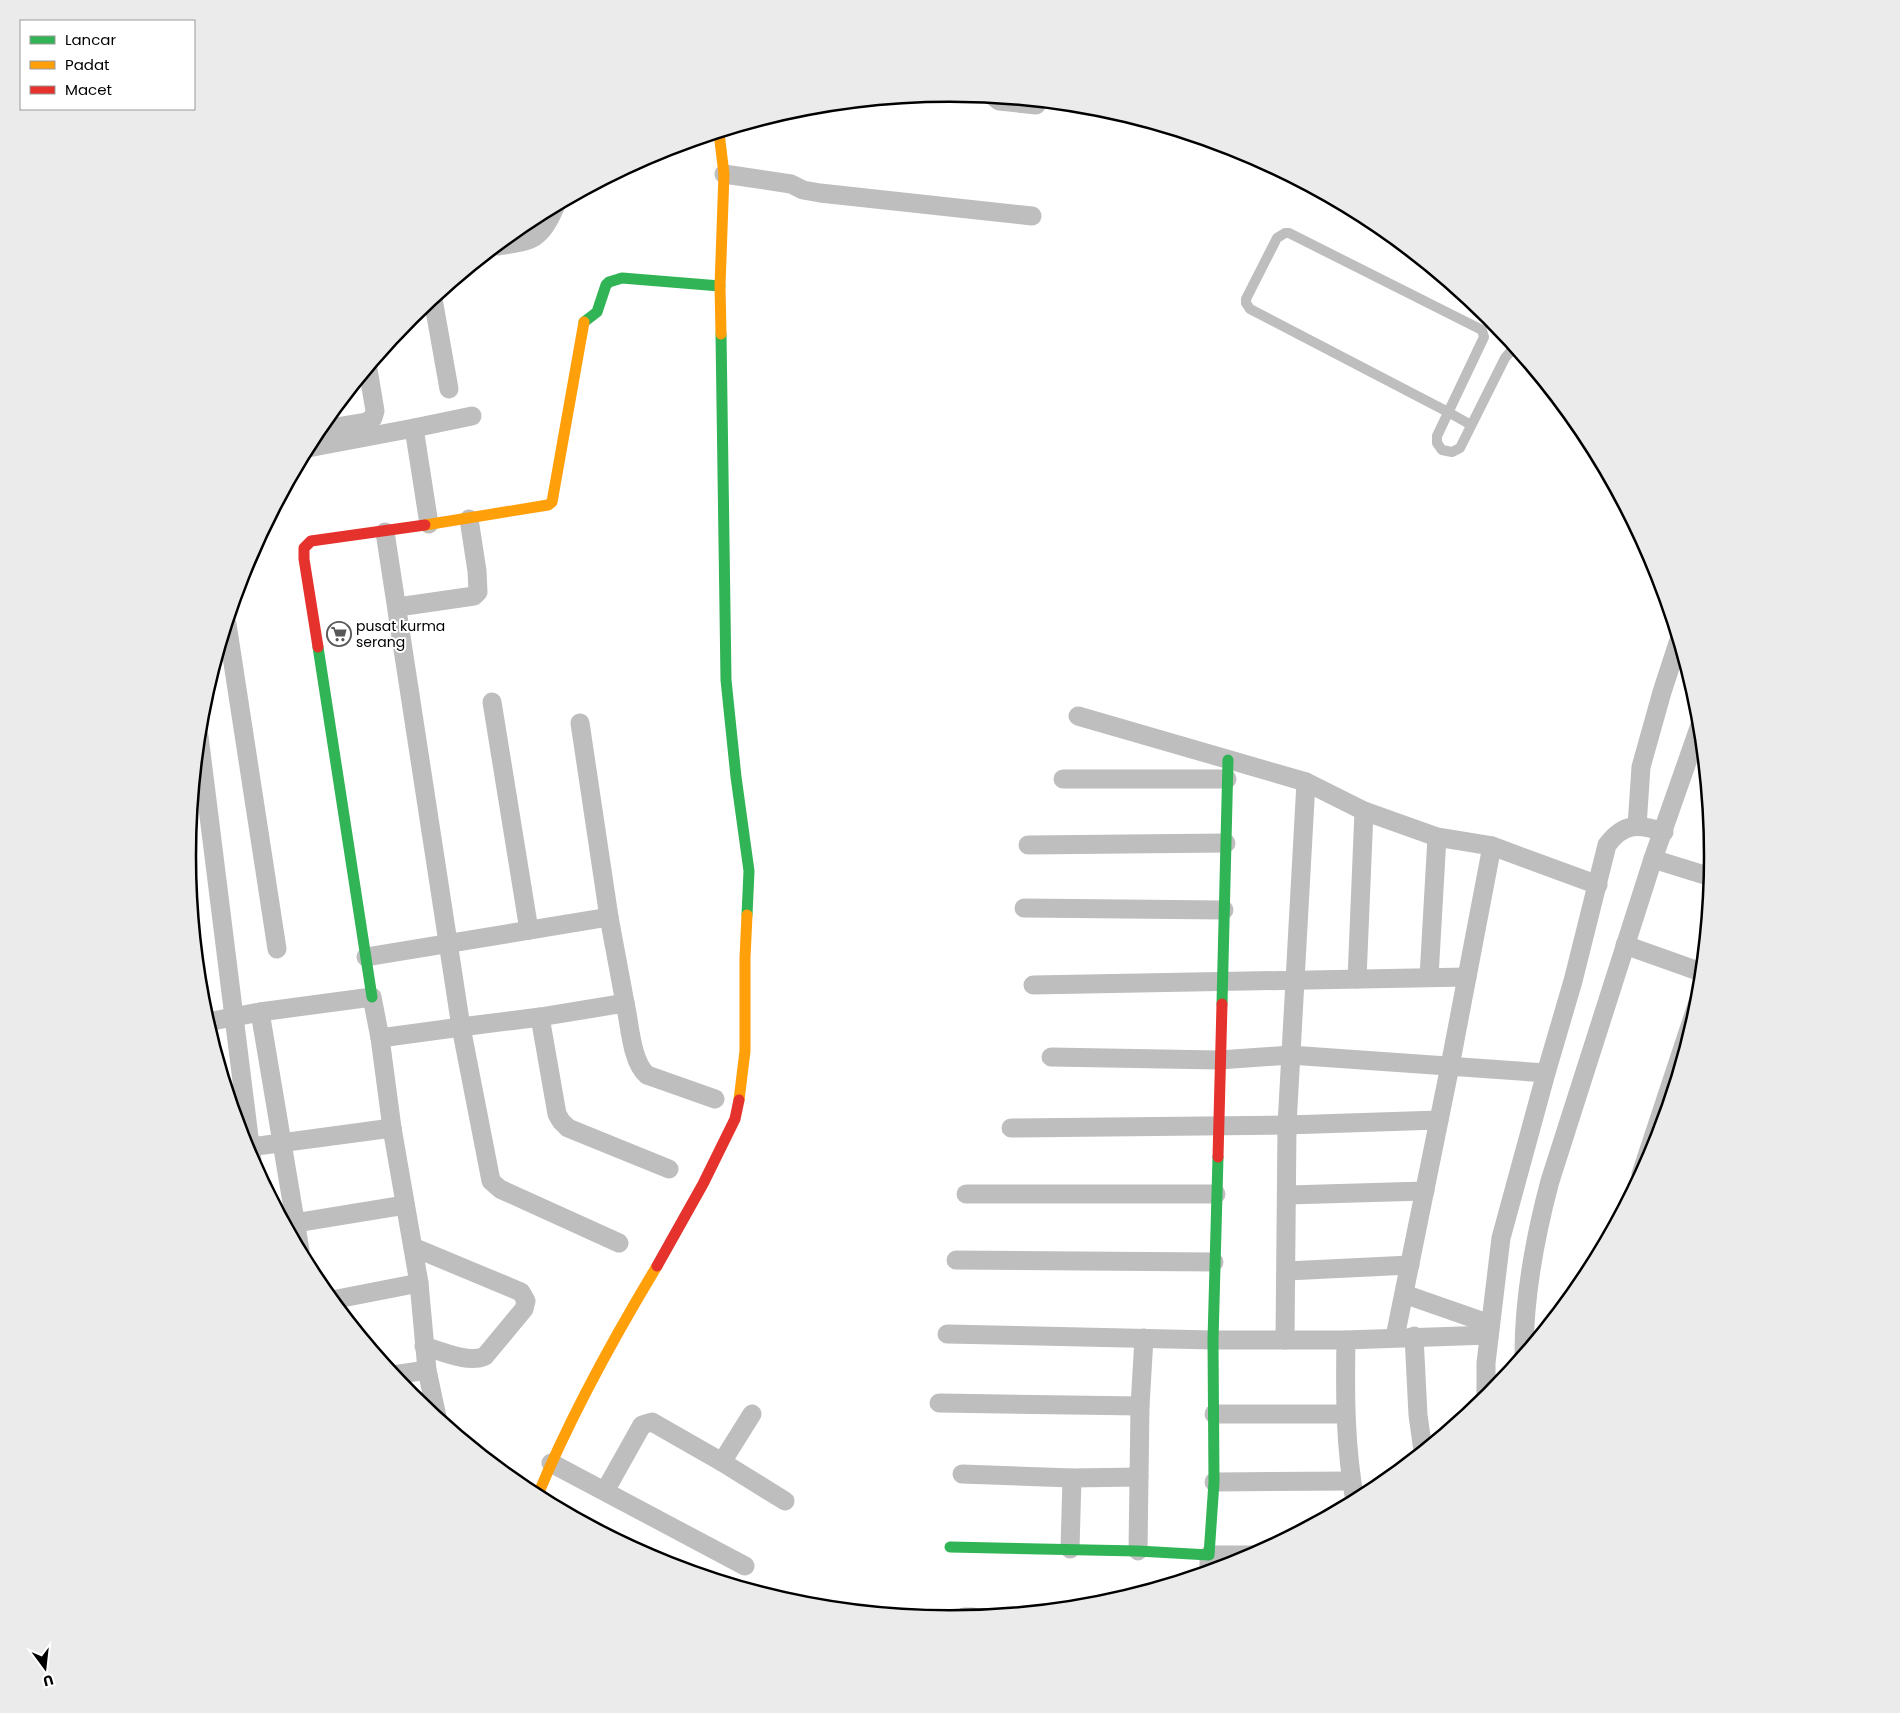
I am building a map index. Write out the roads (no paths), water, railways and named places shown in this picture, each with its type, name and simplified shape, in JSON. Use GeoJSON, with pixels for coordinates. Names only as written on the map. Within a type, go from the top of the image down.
{"type":"FeatureCollection","features":[{"type":"Feature","properties":{"kind":"street"},"geometry":{"type":"LineString","coordinates":[[541,1489],[551,1462],[626,1317],[680,1227],[703,1184],[735,1119],[742,1086],[745,1051],[744,958],[749,871],[736,777],[726,680],[720,286],[724,174],[720,139]]}},
{"type":"Feature","properties":{"kind":"street"},"geometry":{"type":"LineString","coordinates":[[724,174],[791,184],[804,190],[820,193],[1032,216]]}},
{"type":"Feature","properties":{"kind":"street"},"geometry":{"type":"LineString","coordinates":[[511,244],[528,241],[538,235],[549,219]]}},
{"type":"Feature","properties":{"kind":"street"},"geometry":{"type":"LineString","coordinates":[[435,1406],[427,1370],[419,1283],[392,1128],[380,1038],[304,559],[304,548],[312,541],[385,532],[543,507],[552,502],[584,322],[597,312],[609,282],[622,278],[720,286]]}},
{"type":"Feature","properties":{"kind":"street"},"geometry":{"type":"LineString","coordinates":[[434,307],[449,389]]}},
{"type":"Feature","properties":{"kind":"street"},"geometry":{"type":"LineString","coordinates":[[330,428],[366,422],[373,418],[375,411],[369,376]]}},
{"type":"Feature","properties":{"kind":"street"},"geometry":{"type":"LineString","coordinates":[[318,446],[472,416]]}},
{"type":"Feature","properties":{"kind":"street"},"geometry":{"type":"LineString","coordinates":[[414,428],[430,524]]}},
{"type":"Feature","properties":{"kind":"street"},"geometry":{"type":"LineString","coordinates":[[398,607],[476,595],[479,587],[469,519]]}},
{"type":"Feature","properties":{"kind":"street"},"geometry":{"type":"LineString","coordinates":[[385,532],[461,1027],[491,1181],[500,1189],[619,1243]]}},
{"type":"Feature","properties":{"kind":"street"},"geometry":{"type":"LineString","coordinates":[[229,637],[277,949]]}},
{"type":"Feature","properties":{"kind":"street"},"geometry":{"type":"LineString","coordinates":[[1626,829],[1641,767],[1675,652]]}},
{"type":"Feature","properties":{"kind":"street"},"geometry":{"type":"LineString","coordinates":[[492,702],[528,930]]}},
{"type":"Feature","properties":{"kind":"street"},"geometry":{"type":"LineString","coordinates":[[1078,716],[1306,782],[1364,810],[1437,837],[1492,846],[1598,885]]}},
{"type":"Feature","properties":{"kind":"street"},"geometry":{"type":"LineString","coordinates":[[580,723],[609,917],[637,1061],[647,1076],[715,1099]]}},
{"type":"Feature","properties":{"kind":"street"},"geometry":{"type":"LineString","coordinates":[[1524,1345],[1526,1312],[1537,1228],[1550,1181],[1653,859],[1695,740]]}},
{"type":"Feature","properties":{"kind":"street"},"geometry":{"type":"LineString","coordinates":[[202,759],[249,1133]]}},
{"type":"Feature","properties":{"kind":"street"},"geometry":{"type":"LineString","coordinates":[[950,1547],[1138,1551],[1209,1563],[1214,1482],[1214,1262],[1228,760]]}},
{"type":"Feature","properties":{"kind":"street"},"geometry":{"type":"LineString","coordinates":[[1063,779],[1228,779]]}},
{"type":"Feature","properties":{"kind":"street"},"geometry":{"type":"LineString","coordinates":[[1285,1340],[1288,1195],[1287,1125],[1306,782]]}},
{"type":"Feature","properties":{"kind":"street"},"geometry":{"type":"LineString","coordinates":[[1357,979],[1364,810]]}},
{"type":"Feature","properties":{"kind":"street"},"geometry":{"type":"LineString","coordinates":[[1486,1387],[1486,1363],[1501,1238],[1573,981],[1607,845],[1626,829],[1647,826],[1664,832]]}},
{"type":"Feature","properties":{"kind":"street"},"geometry":{"type":"LineString","coordinates":[[1429,977],[1437,837]]}},
{"type":"Feature","properties":{"kind":"street"},"geometry":{"type":"LineString","coordinates":[[1028,845],[1226,843]]}},
{"type":"Feature","properties":{"kind":"street"},"geometry":{"type":"LineString","coordinates":[[1395,1337],[1492,846]]}},
{"type":"Feature","properties":{"kind":"street"},"geometry":{"type":"LineString","coordinates":[[1653,859],[1703,875]]}},
{"type":"Feature","properties":{"kind":"street"},"geometry":{"type":"LineString","coordinates":[[1024,908],[1224,910]]}},
{"type":"Feature","properties":{"kind":"street"},"geometry":{"type":"LineString","coordinates":[[366,957],[609,917]]}},
{"type":"Feature","properties":{"kind":"street"},"geometry":{"type":"LineString","coordinates":[[1625,945],[1696,970]]}},
{"type":"Feature","properties":{"kind":"street"},"geometry":{"type":"LineString","coordinates":[[1033,985],[1467,977]]}},
{"type":"Feature","properties":{"kind":"street"},"geometry":{"type":"LineString","coordinates":[[214,1020],[260,1012],[372,997]]}},
{"type":"Feature","properties":{"kind":"street"},"geometry":{"type":"LineString","coordinates":[[380,1038],[540,1017],[625,1003]]}},
{"type":"Feature","properties":{"kind":"street"},"geometry":{"type":"LineString","coordinates":[[260,1012],[297,1233]]}},
{"type":"Feature","properties":{"kind":"street"},"geometry":{"type":"LineString","coordinates":[[540,1017],[557,1114],[561,1121],[568,1128],[669,1169]]}},
{"type":"Feature","properties":{"kind":"street"},"geometry":{"type":"LineString","coordinates":[[1051,1057],[1219,1060],[1290,1055],[1546,1073]]}},
{"type":"Feature","properties":{"kind":"street"},"geometry":{"type":"LineString","coordinates":[[1011,1128],[1287,1125],[1439,1120]]}},
{"type":"Feature","properties":{"kind":"street"},"geometry":{"type":"LineString","coordinates":[[256,1152],[282,1142],[392,1128]]}},
{"type":"Feature","properties":{"kind":"street"},"geometry":{"type":"LineString","coordinates":[[1288,1195],[1425,1191]]}},
{"type":"Feature","properties":{"kind":"street"},"geometry":{"type":"LineString","coordinates":[[966,1194],[1216,1194]]}},
{"type":"Feature","properties":{"kind":"street"},"geometry":{"type":"LineString","coordinates":[[295,1223],[405,1205]]}},
{"type":"Feature","properties":{"kind":"street"},"geometry":{"type":"LineString","coordinates":[[413,1246],[520,1292],[526,1300],[524,1309],[485,1356],[479,1359],[469,1359],[424,1346]]}},
{"type":"Feature","properties":{"kind":"street"},"geometry":{"type":"LineString","coordinates":[[956,1260],[1214,1262]]}},
{"type":"Feature","properties":{"kind":"street"},"geometry":{"type":"LineString","coordinates":[[1286,1271],[1410,1265]]}},
{"type":"Feature","properties":{"kind":"street"},"geometry":{"type":"LineString","coordinates":[[340,1299],[419,1283]]}},
{"type":"Feature","properties":{"kind":"street"},"geometry":{"type":"LineString","coordinates":[[1404,1294],[1490,1330]]}},
{"type":"Feature","properties":{"kind":"street"},"geometry":{"type":"LineString","coordinates":[[947,1334],[1213,1340],[1346,1340],[1490,1330]]}},
{"type":"Feature","properties":{"kind":"street"},"geometry":{"type":"LineString","coordinates":[[1414,1336],[1418,1415],[1422,1444]]}},
{"type":"Feature","properties":{"kind":"street"},"geometry":{"type":"LineString","coordinates":[[1138,1551],[1140,1406],[1144,1338]]}},
{"type":"Feature","properties":{"kind":"street"},"geometry":{"type":"LineString","coordinates":[[1346,1340],[1345,1414],[1353,1493]]}},
{"type":"Feature","properties":{"kind":"street"},"geometry":{"type":"LineString","coordinates":[[402,1374],[427,1370]]}},
{"type":"Feature","properties":{"kind":"street"},"geometry":{"type":"LineString","coordinates":[[939,1403],[1140,1406]]}},
{"type":"Feature","properties":{"kind":"street"},"geometry":{"type":"LineString","coordinates":[[722,1462],[752,1414]]}},
{"type":"Feature","properties":{"kind":"street"},"geometry":{"type":"LineString","coordinates":[[1214,1414],[1345,1414]]}},
{"type":"Feature","properties":{"kind":"street"},"geometry":{"type":"LineString","coordinates":[[605,1491],[642,1425],[649,1422],[656,1424],[722,1462],[785,1501]]}},
{"type":"Feature","properties":{"kind":"street"},"geometry":{"type":"LineString","coordinates":[[551,1462],[745,1566]]}},
{"type":"Feature","properties":{"kind":"street"},"geometry":{"type":"LineString","coordinates":[[962,1474],[1072,1478],[1139,1477]]}},
{"type":"Feature","properties":{"kind":"street"},"geometry":{"type":"LineString","coordinates":[[1070,1549],[1072,1478]]}},
{"type":"Feature","properties":{"kind":"street"},"geometry":{"type":"LineString","coordinates":[[1214,1482],[1351,1481]]}},
{"type":"Feature","properties":{"kind":"lane"},"geometry":{"type":"LineString","coordinates":[[1471,426],[1448,412],[1250,309],[1246,299],[1277,238],[1285,233],[1290,233],[1482,330],[1484,337],[1448,412],[1436,439],[1442,450],[1452,452],[1460,448],[1471,426],[1505,358],[1510,352]]}},
{"type":"Feature","properties":{"kind":"place","name":"pusat kurma serang"},"geometry":{"type":"Point","coordinates":[339,634]}}]}
